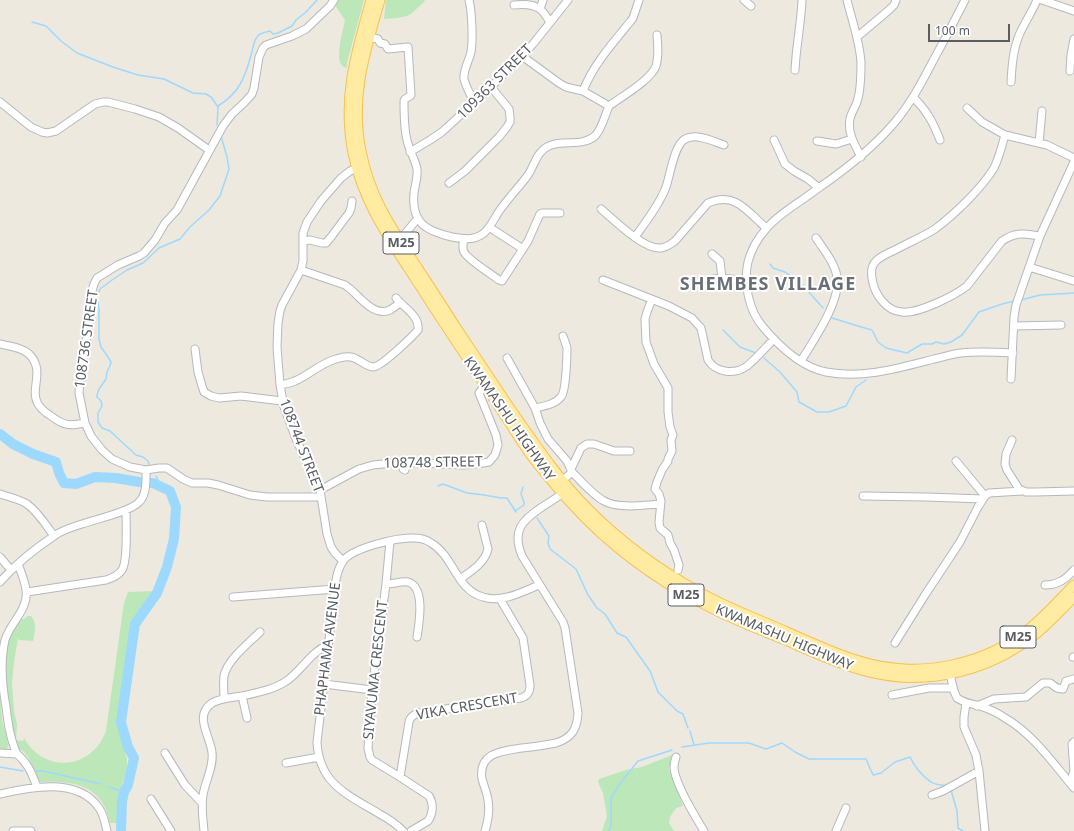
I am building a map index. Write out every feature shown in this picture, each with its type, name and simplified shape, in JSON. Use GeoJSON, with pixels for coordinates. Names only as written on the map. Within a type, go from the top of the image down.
{"type":"FeatureCollection","features":[{"type":"Feature","properties":{"kind":"main road","name":"KWAMASHU HIGHWAY"},"geometry":{"type":"LineString","coordinates":[[371,0],[356,53],[350,89],[350,135],[361,167],[368,179],[396,242],[482,389],[532,457],[566,491]]}},
{"type":"Feature","properties":{"kind":"main road","name":"KWAMASHU HIGHWAY"},"geometry":{"type":"LineString","coordinates":[[361,167],[357,96],[369,37],[380,0]]}},
{"type":"Feature","properties":{"kind":"main road","name":"KWAMASHU HIGHWAY"},"geometry":{"type":"LineString","coordinates":[[396,242],[538,451],[562,481],[572,505],[601,533],[633,559],[663,581],[687,595],[725,614],[833,656],[860,670],[874,674],[913,678],[932,677],[990,653],[1015,639],[1029,629],[1074,585]]}},
{"type":"Feature","properties":{"kind":"main road","name":"KWAMASHU HIGHWAY"},"geometry":{"type":"LineString","coordinates":[[949,670],[982,665],[1013,650],[1039,632],[1074,597]]}},
{"type":"Feature","properties":{"kind":"street","name":"108736 STREET"},"geometry":{"type":"LineString","coordinates":[[320,493],[278,498],[250,495],[218,485],[190,483],[167,468],[146,470],[130,467],[112,459],[95,443],[85,423],[79,387],[87,336],[90,302],[97,278],[118,265],[140,256],[155,240],[162,227],[177,210],[227,120],[252,94],[259,57],[263,48],[266,45],[292,36],[306,29],[334,0]]}},
{"type":"Feature","properties":{"kind":"street"},"geometry":{"type":"LineString","coordinates":[[469,0],[471,10],[472,44],[464,78],[474,102]]}},
{"type":"Feature","properties":{"kind":"street"},"geometry":{"type":"LineString","coordinates":[[540,9],[543,0]]}},
{"type":"Feature","properties":{"kind":"street","name":"109363 STREET"},"geometry":{"type":"LineString","coordinates":[[410,152],[442,132],[491,87],[522,56],[568,0]]}},
{"type":"Feature","properties":{"kind":"street"},"geometry":{"type":"LineString","coordinates":[[583,91],[603,54],[633,18],[639,0]]}},
{"type":"Feature","properties":{"kind":"street"},"geometry":{"type":"LineString","coordinates":[[744,0],[751,6]]}},
{"type":"Feature","properties":{"kind":"street"},"geometry":{"type":"LineString","coordinates":[[795,70],[802,0]]}},
{"type":"Feature","properties":{"kind":"street"},"geometry":{"type":"LineString","coordinates":[[848,0],[861,60],[857,103],[849,120],[852,139],[860,157]]}},
{"type":"Feature","properties":{"kind":"street"},"geometry":{"type":"LineString","coordinates":[[857,37],[889,10],[894,5],[896,0]]}},
{"type":"Feature","properties":{"kind":"street"},"geometry":{"type":"LineString","coordinates":[[965,0],[914,98],[895,122],[860,157],[774,220],[766,228],[755,244],[748,262],[747,281],[749,299],[753,312],[760,323],[774,339],[801,361],[814,369],[826,372],[859,375],[880,372],[960,353],[977,351],[1013,353]]}},
{"type":"Feature","properties":{"kind":"street"},"geometry":{"type":"LineString","coordinates":[[1011,82],[1012,59],[1016,44],[1037,0]]}},
{"type":"Feature","properties":{"kind":"street"},"geometry":{"type":"LineString","coordinates":[[1042,0],[1074,11]]}},
{"type":"Feature","properties":{"kind":"street"},"geometry":{"type":"LineString","coordinates":[[514,5],[527,4],[540,9],[550,22]]}},
{"type":"Feature","properties":{"kind":"street"},"geometry":{"type":"LineString","coordinates":[[369,37],[378,39],[380,43],[385,44],[388,48],[408,47],[411,95],[404,101],[405,134],[417,174],[414,193],[414,210],[423,225],[432,232],[464,239],[477,237],[489,227],[505,202],[528,175],[541,151],[548,146],[582,142],[594,136],[600,129],[609,106],[638,85],[654,71],[657,62],[657,35]]}},
{"type":"Feature","properties":{"kind":"street"},"geometry":{"type":"LineString","coordinates":[[1070,71],[1074,39]]}},
{"type":"Feature","properties":{"kind":"street"},"geometry":{"type":"LineString","coordinates":[[522,56],[559,84],[583,91],[609,106]]}},
{"type":"Feature","properties":{"kind":"street"},"geometry":{"type":"LineString","coordinates":[[448,183],[465,171],[499,136],[510,122],[509,109],[491,87]]}},
{"type":"Feature","properties":{"kind":"street"},"geometry":{"type":"LineString","coordinates":[[914,98],[932,120],[940,140]]}},
{"type":"Feature","properties":{"kind":"street"},"geometry":{"type":"LineString","coordinates":[[0,102],[31,127],[47,133],[56,131],[91,106],[99,102],[108,102],[159,117],[178,128],[209,150]]}},
{"type":"Feature","properties":{"kind":"street"},"geometry":{"type":"LineString","coordinates":[[967,108],[982,122],[1006,135],[1039,143],[1059,150],[1074,158]]}},
{"type":"Feature","properties":{"kind":"street"},"geometry":{"type":"LineString","coordinates":[[1039,143],[1042,111]]}},
{"type":"Feature","properties":{"kind":"street"},"geometry":{"type":"LineString","coordinates":[[1006,135],[998,160],[978,189],[935,229],[884,255],[876,261],[872,266],[871,271],[873,283],[878,296],[890,308],[895,311],[912,312],[938,303],[961,291],[967,286],[1002,241],[1015,234],[1040,236]]}},
{"type":"Feature","properties":{"kind":"street"},"geometry":{"type":"LineString","coordinates":[[635,237],[660,200],[681,142],[690,137],[694,137],[724,144]]}},
{"type":"Feature","properties":{"kind":"street"},"geometry":{"type":"LineString","coordinates":[[818,141],[836,144],[852,139]]}},
{"type":"Feature","properties":{"kind":"street"},"geometry":{"type":"LineString","coordinates":[[774,140],[785,164],[819,188]]}},
{"type":"Feature","properties":{"kind":"street"},"geometry":{"type":"LineString","coordinates":[[1011,379],[1016,305],[1040,236],[1074,162]]}},
{"type":"Feature","properties":{"kind":"street","name":"108744 STREET"},"geometry":{"type":"LineString","coordinates":[[343,561],[335,553],[328,540],[320,493],[296,439],[282,401],[277,347],[278,318],[282,305],[301,270],[305,228],[309,218],[341,178],[350,171],[361,167]]}},
{"type":"Feature","properties":{"kind":"street"},"geometry":{"type":"LineString","coordinates":[[601,209],[635,237],[654,248],[669,246],[680,236],[708,203],[715,200],[729,199],[737,202],[766,228]]}},
{"type":"Feature","properties":{"kind":"street"},"geometry":{"type":"LineString","coordinates":[[303,241],[310,240],[322,243],[328,241],[349,213],[352,201]]}},
{"type":"Feature","properties":{"kind":"street"},"geometry":{"type":"LineString","coordinates":[[464,239],[463,248],[465,254],[501,281],[523,249],[540,214],[542,212],[560,212]]}},
{"type":"Feature","properties":{"kind":"street"},"geometry":{"type":"LineString","coordinates":[[396,242],[407,232],[418,218]]}},
{"type":"Feature","properties":{"kind":"street"},"geometry":{"type":"LineString","coordinates":[[489,227],[523,249]]}},
{"type":"Feature","properties":{"kind":"street"},"geometry":{"type":"LineString","coordinates":[[801,361],[826,319],[837,292],[836,272],[816,238]]}},
{"type":"Feature","properties":{"kind":"street"},"geometry":{"type":"LineString","coordinates":[[712,254],[720,261],[722,278]]}},
{"type":"Feature","properties":{"kind":"street"},"geometry":{"type":"LineString","coordinates":[[1029,267],[1074,281]]}},
{"type":"Feature","properties":{"kind":"street"},"geometry":{"type":"LineString","coordinates":[[280,385],[294,382],[324,364],[343,357],[354,357],[372,367],[378,366],[418,330],[415,318],[398,301],[390,310],[379,312],[370,308],[345,285],[301,270]]}},
{"type":"Feature","properties":{"kind":"street"},"geometry":{"type":"LineString","coordinates":[[707,280],[722,278],[747,281]]}},
{"type":"Feature","properties":{"kind":"street"},"geometry":{"type":"LineString","coordinates":[[603,280],[678,310],[692,318],[701,328],[708,360],[714,367],[722,370],[738,370],[746,366],[774,339]]}},
{"type":"Feature","properties":{"kind":"street"},"geometry":{"type":"LineString","coordinates":[[652,300],[645,318],[646,342],[654,364],[668,388],[668,412],[670,427],[673,435],[671,440],[672,451],[660,474],[655,489],[659,494],[661,501],[659,522],[660,528],[668,535],[679,565],[678,570]]}},
{"type":"Feature","properties":{"kind":"street"},"geometry":{"type":"LineString","coordinates":[[1014,326],[1061,325]]}},
{"type":"Feature","properties":{"kind":"street"},"geometry":{"type":"LineString","coordinates":[[535,408],[550,405],[559,399],[563,394],[567,347],[562,336]]}},
{"type":"Feature","properties":{"kind":"street"},"geometry":{"type":"LineString","coordinates":[[0,344],[22,349],[27,352],[36,364],[36,401],[45,412],[63,424],[75,425],[85,423]]}},
{"type":"Feature","properties":{"kind":"street"},"geometry":{"type":"LineString","coordinates":[[195,349],[198,372],[204,392],[219,398],[241,396],[282,401]]}},
{"type":"Feature","properties":{"kind":"street"},"geometry":{"type":"LineString","coordinates":[[507,358],[535,408],[548,439],[567,461],[571,470],[586,486],[605,502],[610,504],[624,506],[660,504]]}},
{"type":"Feature","properties":{"kind":"street","name":"108748 STREET"},"geometry":{"type":"LineString","coordinates":[[320,493],[352,473],[367,466],[403,462],[464,465],[489,462],[492,460],[498,445],[482,389]]}},
{"type":"Feature","properties":{"kind":"street"},"geometry":{"type":"LineString","coordinates":[[1012,440],[1006,454],[1005,464],[1007,470],[1022,491]]}},
{"type":"Feature","properties":{"kind":"street"},"geometry":{"type":"LineString","coordinates":[[562,481],[571,470],[581,448],[587,444],[594,444],[614,451],[630,451]]}},
{"type":"Feature","properties":{"kind":"street"},"geometry":{"type":"LineString","coordinates":[[956,461],[984,497]]}},
{"type":"Feature","properties":{"kind":"street"},"geometry":{"type":"LineString","coordinates":[[403,462],[403,469],[405,470]]}},
{"type":"Feature","properties":{"kind":"street"},"geometry":{"type":"LineString","coordinates":[[0,582],[18,564],[54,536],[82,524],[126,510],[140,502],[144,494],[146,470]]}},
{"type":"Feature","properties":{"kind":"street"},"geometry":{"type":"LineString","coordinates":[[485,831],[489,813],[488,801],[482,778],[482,769],[487,758],[497,752],[562,741],[572,733],[578,720],[563,622],[539,585],[522,556],[518,546],[518,538],[524,521],[566,491]]}},
{"type":"Feature","properties":{"kind":"street"},"geometry":{"type":"LineString","coordinates":[[895,643],[960,542],[984,497],[989,493],[1022,491],[1074,491]]}},
{"type":"Feature","properties":{"kind":"street"},"geometry":{"type":"LineString","coordinates":[[0,494],[22,502],[31,508],[37,513],[54,536]]}},
{"type":"Feature","properties":{"kind":"street"},"geometry":{"type":"LineString","coordinates":[[863,496],[984,497]]}},
{"type":"Feature","properties":{"kind":"street"},"geometry":{"type":"LineString","coordinates":[[27,592],[106,580],[118,575],[123,568],[126,558],[126,510]]}},
{"type":"Feature","properties":{"kind":"street"},"geometry":{"type":"LineString","coordinates":[[460,579],[478,565],[488,550],[482,525]]}},
{"type":"Feature","properties":{"kind":"street"},"geometry":{"type":"LineString","coordinates":[[343,561],[347,556],[361,549],[390,541],[415,538],[431,543],[438,548],[465,586],[471,592],[482,597],[500,599],[539,585]]}},
{"type":"Feature","properties":{"kind":"street","name":"SIYAVUMA CRESCENT"},"geometry":{"type":"LineString","coordinates":[[390,541],[372,690],[368,743],[370,758],[377,764],[429,796],[432,803],[432,813],[430,819],[411,831]]}},
{"type":"Feature","properties":{"kind":"street"},"geometry":{"type":"LineString","coordinates":[[0,557],[11,570]]}},
{"type":"Feature","properties":{"kind":"street","name":"PHAPHAMA AVENUE"},"geometry":{"type":"LineString","coordinates":[[343,561],[338,572],[328,645],[318,742],[319,757],[324,771],[334,784],[351,797],[390,820],[403,831]]}},
{"type":"Feature","properties":{"kind":"street"},"geometry":{"type":"LineString","coordinates":[[18,564],[27,592],[26,600],[5,640],[2,656],[3,689],[12,744],[17,754],[29,768],[37,787]]}},
{"type":"Feature","properties":{"kind":"street"},"geometry":{"type":"LineString","coordinates":[[1045,585],[1054,585],[1061,582],[1074,570]]}},
{"type":"Feature","properties":{"kind":"street"},"geometry":{"type":"LineString","coordinates":[[386,584],[408,582],[412,584],[418,592],[420,609],[417,637]]}},
{"type":"Feature","properties":{"kind":"street"},"geometry":{"type":"LineString","coordinates":[[233,597],[335,589]]}},
{"type":"Feature","properties":{"kind":"street","name":"VIKA CRESCENT"},"geometry":{"type":"LineString","coordinates":[[400,777],[409,722],[412,716],[418,713],[521,698],[529,693],[530,685],[523,638],[500,599]]}},
{"type":"Feature","properties":{"kind":"street"},"geometry":{"type":"LineString","coordinates":[[224,699],[224,676],[228,667],[236,656],[260,632]]}},
{"type":"Feature","properties":{"kind":"street"},"geometry":{"type":"LineString","coordinates":[[204,831],[202,803],[212,757],[211,747],[204,726],[205,711],[211,704],[224,699],[271,689],[285,682],[317,652],[328,645]]}},
{"type":"Feature","properties":{"kind":"street"},"geometry":{"type":"LineString","coordinates":[[949,670],[957,698],[966,703],[986,708],[1005,717],[1026,733],[1072,786]]}},
{"type":"Feature","properties":{"kind":"street"},"geometry":{"type":"LineString","coordinates":[[977,706],[994,699],[1026,697],[1043,683],[1050,683],[1057,688],[1063,689],[1066,682],[1074,678]]}},
{"type":"Feature","properties":{"kind":"street"},"geometry":{"type":"LineString","coordinates":[[324,684],[372,690]]}},
{"type":"Feature","properties":{"kind":"street"},"geometry":{"type":"LineString","coordinates":[[892,695],[929,688],[953,688]]}},
{"type":"Feature","properties":{"kind":"street"},"geometry":{"type":"LineString","coordinates":[[242,696],[247,718]]}},
{"type":"Feature","properties":{"kind":"street"},"geometry":{"type":"LineString","coordinates":[[966,703],[964,727],[976,755],[985,831]]}},
{"type":"Feature","properties":{"kind":"street"},"geometry":{"type":"LineString","coordinates":[[1072,786],[1074,771],[1073,743]]}},
{"type":"Feature","properties":{"kind":"street"},"geometry":{"type":"LineString","coordinates":[[0,754],[17,754]]}},
{"type":"Feature","properties":{"kind":"street"},"geometry":{"type":"LineString","coordinates":[[165,754],[185,785],[202,803]]}},
{"type":"Feature","properties":{"kind":"street"},"geometry":{"type":"LineString","coordinates":[[286,763],[319,757]]}},
{"type":"Feature","properties":{"kind":"street"},"geometry":{"type":"LineString","coordinates":[[676,757],[674,766],[676,776],[686,800],[704,831]]}},
{"type":"Feature","properties":{"kind":"street"},"geometry":{"type":"LineString","coordinates":[[932,795],[943,791],[979,771]]}},
{"type":"Feature","properties":{"kind":"street"},"geometry":{"type":"LineString","coordinates":[[0,794],[37,787],[76,790],[84,793],[93,800],[103,814],[107,831]]}},
{"type":"Feature","properties":{"kind":"street"},"geometry":{"type":"LineString","coordinates":[[151,799],[171,831]]}},
{"type":"Feature","properties":{"kind":"street"},"geometry":{"type":"LineString","coordinates":[[836,831],[846,808]]}},
{"type":"Feature","properties":{"kind":"street"},"geometry":{"type":"LineString","coordinates":[[13,831],[31,831]]}},
{"type":"Feature","properties":{"kind":"green space"},"geometry":{"type":"Polygon","coordinates":[[[338,0],[364,0],[346,68],[341,65],[339,55],[340,42],[345,20],[335,5],[338,0]]]}},
{"type":"Feature","properties":{"kind":"green space"},"geometry":{"type":"Polygon","coordinates":[[[386,0],[425,0],[407,16],[384,19],[386,0]]]}},
{"type":"Feature","properties":{"kind":"green space"},"geometry":{"type":"Polygon","coordinates":[[[156,591],[134,624],[118,722],[127,759],[127,771],[118,796],[119,823],[110,823],[101,800],[93,793],[75,784],[64,782],[40,782],[28,757],[22,750],[18,750],[13,740],[7,701],[4,660],[8,640],[19,619],[24,619],[31,616],[35,625],[33,641],[19,640],[18,638],[14,662],[12,683],[14,711],[17,724],[16,740],[23,741],[24,738],[33,750],[43,758],[55,762],[67,763],[79,760],[90,754],[99,744],[106,731],[124,603],[128,592],[156,591]]]}},
{"type":"Feature","properties":{"kind":"green space"},"geometry":{"type":"Polygon","coordinates":[[[0,697],[2,719],[8,744],[7,750],[0,750],[0,697]]]}},
{"type":"Feature","properties":{"kind":"green space"},"geometry":{"type":"Polygon","coordinates":[[[672,755],[669,770],[683,806],[676,808],[670,817],[669,823],[674,831],[602,831],[607,816],[603,793],[598,782],[599,779],[626,770],[642,767],[672,755]]]}},
{"type":"Feature","properties":{"kind":"waterway"},"geometry":{"type":"LineString","coordinates":[[218,106],[231,96],[240,84],[258,36],[270,31],[273,34],[278,33],[292,26],[296,20],[317,0]]}},
{"type":"Feature","properties":{"kind":"waterway"},"geometry":{"type":"LineString","coordinates":[[32,22],[46,26],[61,41],[77,53],[138,75],[164,79],[193,93],[206,94],[211,97],[218,107],[217,125]]}},
{"type":"Feature","properties":{"kind":"waterway"},"geometry":{"type":"LineString","coordinates":[[149,464],[148,461],[143,457],[136,455],[110,431],[102,428],[98,422],[98,413],[102,406],[97,395],[106,379],[111,362],[101,347],[99,339],[99,310],[97,296],[100,289],[112,280],[127,270],[143,263],[159,248],[180,239],[190,227],[209,210],[220,196],[229,169],[221,136]]}},
{"type":"Feature","properties":{"kind":"waterway"},"geometry":{"type":"LineString","coordinates":[[770,264],[773,268],[785,272],[800,282],[823,308]]}},
{"type":"Feature","properties":{"kind":"waterway"},"geometry":{"type":"LineString","coordinates":[[1021,300],[1040,295],[1074,293]]}},
{"type":"Feature","properties":{"kind":"waterway"},"geometry":{"type":"LineString","coordinates":[[832,318],[872,330],[878,342],[886,348],[907,353],[922,344],[932,344],[936,342],[944,344],[951,342],[962,335],[979,312],[1015,301]]}},
{"type":"Feature","properties":{"kind":"waterway"},"geometry":{"type":"LineString","coordinates":[[723,330],[740,347],[756,353]]}},
{"type":"Feature","properties":{"kind":"waterway"},"geometry":{"type":"LineString","coordinates":[[764,358],[780,372],[797,392],[799,402],[817,412],[829,412],[846,406],[856,387],[866,380]]}},
{"type":"Feature","properties":{"kind":"waterway"},"geometry":{"type":"LineString","coordinates":[[0,434],[13,444],[33,454],[56,462],[64,483],[76,484],[95,477],[153,483],[170,491],[176,507],[174,539],[167,567],[157,593],[135,624],[121,722],[128,747],[134,758],[128,785],[124,792],[122,802],[121,831]]}},
{"type":"Feature","properties":{"kind":"waterway"},"geometry":{"type":"LineString","coordinates":[[156,476],[160,487]]}},
{"type":"Feature","properties":{"kind":"waterway"},"geometry":{"type":"LineString","coordinates":[[438,486],[443,484],[467,493],[507,498],[516,512]]}},
{"type":"Feature","properties":{"kind":"waterway"},"geometry":{"type":"LineString","coordinates":[[515,511],[524,505],[521,494],[523,487]]}},
{"type":"Feature","properties":{"kind":"waterway"},"geometry":{"type":"LineString","coordinates":[[537,518],[549,536],[548,543],[550,549],[576,569],[588,595],[597,608],[605,614],[617,633],[626,637],[650,671],[658,692],[677,711],[683,714],[688,728]]}},
{"type":"Feature","properties":{"kind":"waterway"},"geometry":{"type":"LineString","coordinates":[[690,731],[694,745]]}},
{"type":"Feature","properties":{"kind":"waterway"},"geometry":{"type":"LineString","coordinates":[[682,747],[709,743],[749,743],[766,749],[782,743],[809,759],[866,759],[873,775],[881,773],[895,762],[910,757],[919,771],[928,780],[934,784],[947,786]]}},
{"type":"Feature","properties":{"kind":"waterway"},"geometry":{"type":"LineString","coordinates":[[609,831],[611,826],[611,798],[619,785],[638,761],[672,750]]}},
{"type":"Feature","properties":{"kind":"waterway"},"geometry":{"type":"LineString","coordinates":[[0,767],[23,771]]}},
{"type":"Feature","properties":{"kind":"waterway"},"geometry":{"type":"LineString","coordinates":[[36,771],[43,771],[101,784]]}},
{"type":"Feature","properties":{"kind":"waterway"},"geometry":{"type":"LineString","coordinates":[[109,787],[124,792]]}},
{"type":"Feature","properties":{"kind":"waterway"},"geometry":{"type":"LineString","coordinates":[[951,790],[957,811],[958,828],[963,831]]}},
{"type":"Feature","properties":{"kind":"district","name":"SHEMBES VILLAGE"},"geometry":{"type":"Point","coordinates":[768,285]}}]}
